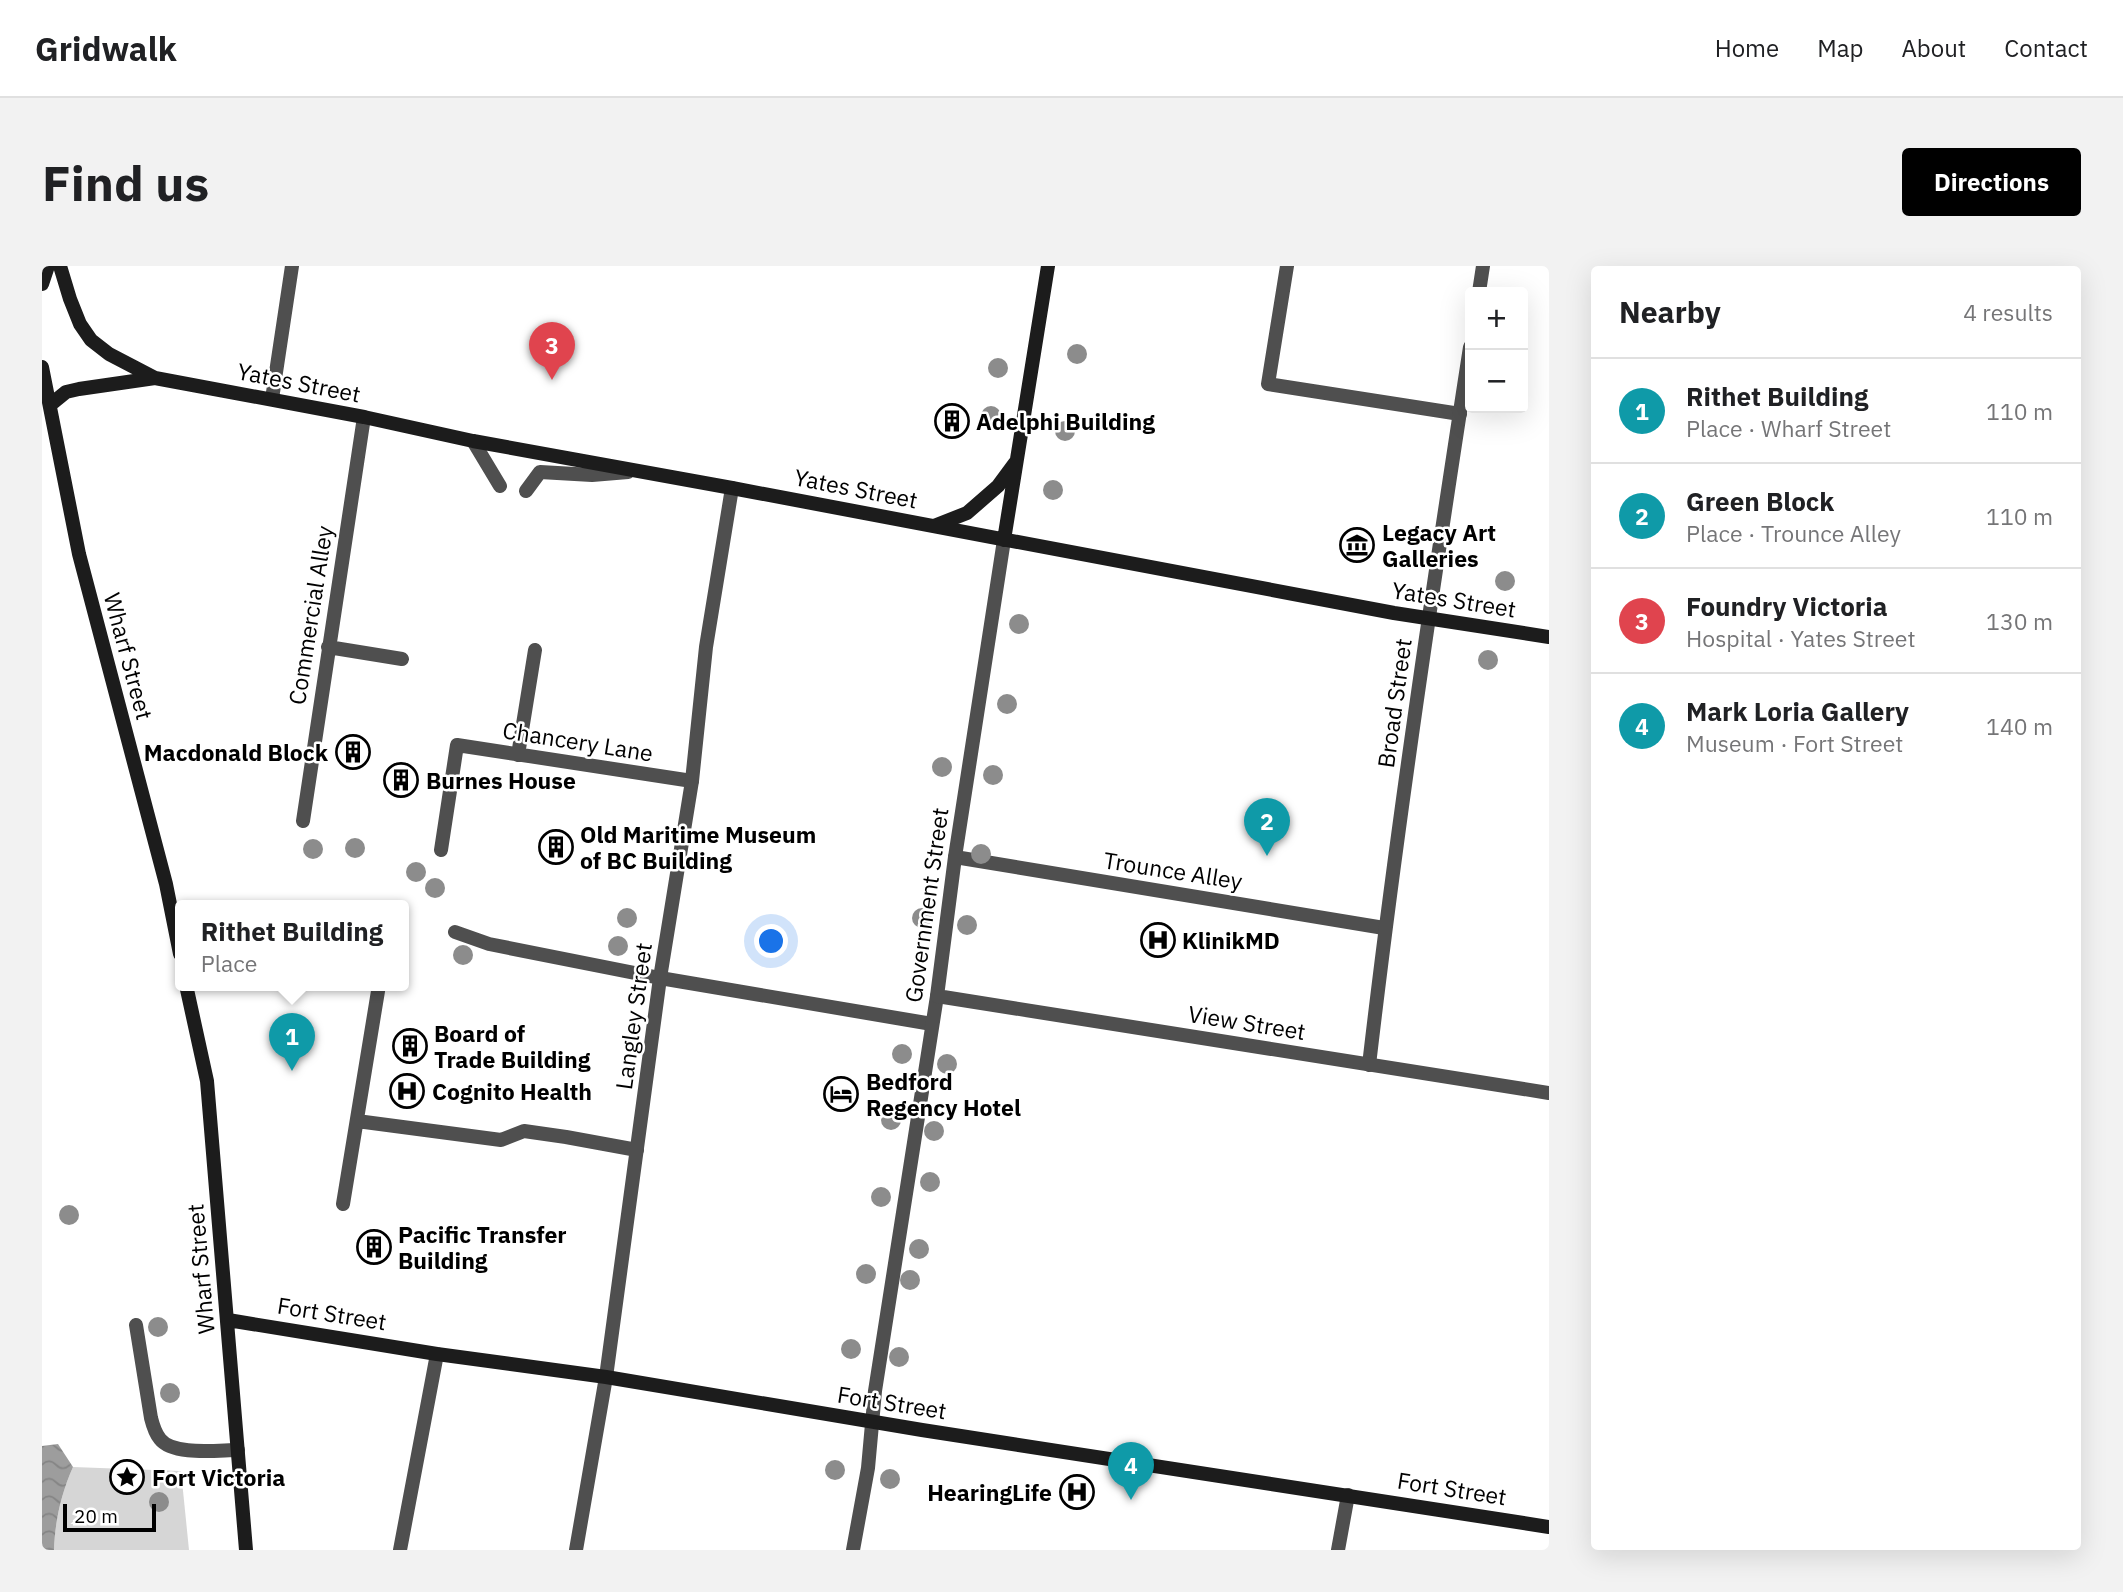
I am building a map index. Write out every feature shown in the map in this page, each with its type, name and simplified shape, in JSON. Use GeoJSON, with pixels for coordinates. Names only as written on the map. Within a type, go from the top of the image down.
{"type":"FeatureCollection","features":[{"type":"Feature","properties":{"kind":"main road"},"geometry":{"type":"LineString","coordinates":[[42,284],[48,266]]}},
{"type":"Feature","properties":{"kind":"main road","name":"Yates Street"},"geometry":{"type":"LineString","coordinates":[[60,266],[69,299],[80,324],[91,340],[109,354],[155,378],[364,417],[473,442],[732,488],[1428,620],[1549,637]]}},
{"type":"Feature","properties":{"kind":"main road","name":"Government Street"},"geometry":{"type":"LineString","coordinates":[[1004,540],[1048,266]]}},
{"type":"Feature","properties":{"kind":"main road","name":"Wharf Street"},"geometry":{"type":"LineString","coordinates":[[42,367],[79,554],[166,884],[175,929]]}},
{"type":"Feature","properties":{"kind":"main road","name":"Yates Street"},"geometry":{"type":"LineString","coordinates":[[50,405],[66,392],[155,378]]}},
{"type":"Feature","properties":{"kind":"main road"},"geometry":{"type":"LineString","coordinates":[[933,526],[967,513],[998,486],[1017,459]]}},
{"type":"Feature","properties":{"kind":"main road","name":"Wharf Street"},"geometry":{"type":"LineString","coordinates":[[187,991],[207,1081],[246,1550]]}},
{"type":"Feature","properties":{"kind":"main road","name":"Fort Street"},"geometry":{"type":"LineString","coordinates":[[228,1320],[437,1354],[606,1377],[1549,1527]]}},
{"type":"Feature","properties":{"kind":"street"},"geometry":{"type":"LineString","coordinates":[[272,400],[292,266]]}},
{"type":"Feature","properties":{"kind":"street"},"geometry":{"type":"LineString","coordinates":[[1287,266],[1268,384],[1460,414]]}},
{"type":"Feature","properties":{"kind":"street"},"geometry":{"type":"LineString","coordinates":[[1480,287],[1483,266]]}},
{"type":"Feature","properties":{"kind":"street","name":"Broad Street"},"geometry":{"type":"LineString","coordinates":[[1369,1065],[1384,928],[1470,350]]}},
{"type":"Feature","properties":{"kind":"street","name":"Commercial Alley"},"geometry":{"type":"LineString","coordinates":[[303,821],[364,417]]}},
{"type":"Feature","properties":{"kind":"street"},"geometry":{"type":"LineString","coordinates":[[473,442],[500,486]]}},
{"type":"Feature","properties":{"kind":"street"},"geometry":{"type":"LineString","coordinates":[[526,491],[540,472],[592,475],[633,471]]}},
{"type":"Feature","properties":{"kind":"street","name":"Langley Street"},"geometry":{"type":"LineString","coordinates":[[576,1550],[606,1377],[660,978],[692,781],[706,647],[732,488]]}},
{"type":"Feature","properties":{"kind":"street","name":"Government Street"},"geometry":{"type":"LineString","coordinates":[[853,1550],[868,1468],[875,1391],[1004,540]]}},
{"type":"Feature","properties":{"kind":"street"},"geometry":{"type":"LineString","coordinates":[[328,647],[402,659]]}},
{"type":"Feature","properties":{"kind":"street"},"geometry":{"type":"LineString","coordinates":[[518,755],[535,650]]}},
{"type":"Feature","properties":{"kind":"street","name":"Chancery Lane"},"geometry":{"type":"LineString","coordinates":[[441,850],[457,745],[692,781]]}},
{"type":"Feature","properties":{"kind":"street","name":"Trounce Alley"},"geometry":{"type":"LineString","coordinates":[[955,857],[1384,928]]}},
{"type":"Feature","properties":{"kind":"street"},"geometry":{"type":"LineString","coordinates":[[454,932],[489,944],[660,978],[932,1024]]}},
{"type":"Feature","properties":{"kind":"street"},"geometry":{"type":"LineString","coordinates":[[343,1204],[378,991]]}},
{"type":"Feature","properties":{"kind":"street","name":"View Street"},"geometry":{"type":"LineString","coordinates":[[937,996],[1549,1093]]}},
{"type":"Feature","properties":{"kind":"street"},"geometry":{"type":"LineString","coordinates":[[358,1121],[501,1140],[524,1131],[637,1150]]}},
{"type":"Feature","properties":{"kind":"street"},"geometry":{"type":"LineString","coordinates":[[136,1325],[151,1418],[160,1439],[167,1446],[179,1448],[201,1451],[238,1450]]}},
{"type":"Feature","properties":{"kind":"street"},"geometry":{"type":"LineString","coordinates":[[400,1550],[437,1354]]}},
{"type":"Feature","properties":{"kind":"street"},"geometry":{"type":"LineString","coordinates":[[1338,1550],[1348,1495]]}},
{"type":"Feature","properties":{"kind":"shaded area"},"geometry":{"type":"Polygon","coordinates":[[[73,1467],[181,1471],[189,1550],[54,1550],[59,1508],[73,1467]]]}},
{"type":"Feature","properties":{"kind":"water"},"geometry":{"type":"Polygon","coordinates":[[[58,1444],[73,1467],[59,1508],[54,1550],[42,1550],[42,1446],[58,1444]]]}},
{"type":"Feature","properties":{"kind":"place","name":"Foundry Victoria"},"geometry":{"type":"Point","coordinates":[552,380]}},
{"type":"Feature","properties":{"kind":"place","name":"Adelphi Building"},"geometry":{"type":"Point","coordinates":[952,421]}},
{"type":"Feature","properties":{"kind":"place","name":"Legacy Art Galleries"},"geometry":{"type":"Point","coordinates":[1357,545]}},
{"type":"Feature","properties":{"kind":"place","name":"Macdonald Block"},"geometry":{"type":"Point","coordinates":[353,752]}},
{"type":"Feature","properties":{"kind":"place","name":"Burnes House"},"geometry":{"type":"Point","coordinates":[401,780]}},
{"type":"Feature","properties":{"kind":"place","name":"Old Maritime Museum of BC Building"},"geometry":{"type":"Point","coordinates":[556,847]}},
{"type":"Feature","properties":{"kind":"place","name":"Green Block"},"geometry":{"type":"Point","coordinates":[1267,856]}},
{"type":"Feature","properties":{"kind":"place","name":"KlinikMD"},"geometry":{"type":"Point","coordinates":[1158,940]}},
{"type":"Feature","properties":{"kind":"place","name":"Board of Trade Building"},"geometry":{"type":"Point","coordinates":[410,1046]}},
{"type":"Feature","properties":{"kind":"place","name":"Rithet Building"},"geometry":{"type":"Point","coordinates":[292,1071]}},
{"type":"Feature","properties":{"kind":"place","name":"Cognito Health"},"geometry":{"type":"Point","coordinates":[407,1091]}},
{"type":"Feature","properties":{"kind":"place","name":"Bedford Regency Hotel"},"geometry":{"type":"Point","coordinates":[841,1094]}},
{"type":"Feature","properties":{"kind":"place","name":"Pacific Transfer Building"},"geometry":{"type":"Point","coordinates":[374,1247]}},
{"type":"Feature","properties":{"kind":"place","name":"Fort Victoria"},"geometry":{"type":"Point","coordinates":[127,1477]}},
{"type":"Feature","properties":{"kind":"place","name":"HearingLife"},"geometry":{"type":"Point","coordinates":[1077,1492]}},
{"type":"Feature","properties":{"kind":"place","name":"Mark Loria Gallery"},"geometry":{"type":"Point","coordinates":[1131,1500]}}]}
